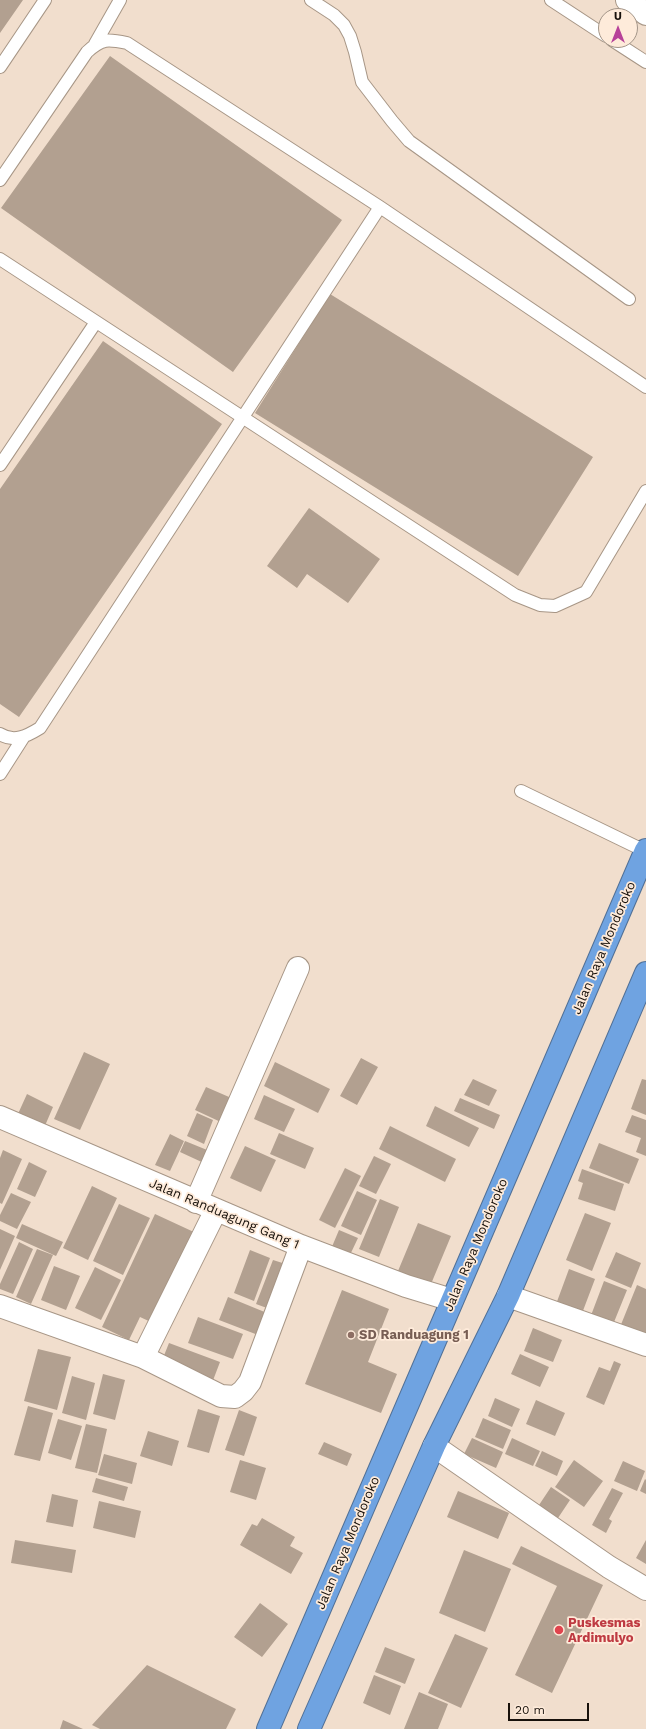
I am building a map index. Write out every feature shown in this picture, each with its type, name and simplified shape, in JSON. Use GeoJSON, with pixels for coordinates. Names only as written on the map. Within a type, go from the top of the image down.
{"type":"FeatureCollection","features":[{"type":"Feature","properties":{"kind":"highway","name":"Jalan Raya Mondoroko"},"geometry":{"type":"LineString","coordinates":[[268,1729],[646,851]]}},
{"type":"Feature","properties":{"kind":"highway"},"geometry":{"type":"LineString","coordinates":[[309,1729],[434,1446],[508,1296],[646,973]]}},
{"type":"Feature","properties":{"kind":"street"},"geometry":{"type":"LineString","coordinates":[[627,0],[646,14]]}},
{"type":"Feature","properties":{"kind":"street"},"geometry":{"type":"LineString","coordinates":[[143,1357],[206,1206],[298,968]]}},
{"type":"Feature","properties":{"kind":"street","name":"Jalan Randuagung Gang 1"},"geometry":{"type":"LineString","coordinates":[[0,1118],[301,1246],[406,1286],[452,1300]]}},
{"type":"Feature","properties":{"kind":"street"},"geometry":{"type":"LineString","coordinates":[[0,1306],[143,1357],[221,1396],[235,1397],[243,1391],[250,1382],[301,1246]]}},
{"type":"Feature","properties":{"kind":"street"},"geometry":{"type":"LineString","coordinates":[[508,1296],[646,1345]]}},
{"type":"Feature","properties":{"kind":"street"},"geometry":{"type":"LineString","coordinates":[[434,1446],[609,1567],[646,1589]]}},
{"type":"Feature","properties":{"kind":"lane"},"geometry":{"type":"LineString","coordinates":[[0,67],[45,0]]}},
{"type":"Feature","properties":{"kind":"lane"},"geometry":{"type":"LineString","coordinates":[[0,180],[87,52],[95,44],[120,0]]}},
{"type":"Feature","properties":{"kind":"lane"},"geometry":{"type":"LineString","coordinates":[[311,0],[334,15],[344,25],[356,52],[362,82],[409,141],[629,299]]}},
{"type":"Feature","properties":{"kind":"lane"},"geometry":{"type":"LineString","coordinates":[[551,0],[598,31]]}},
{"type":"Feature","properties":{"kind":"lane"},"geometry":{"type":"LineString","coordinates":[[95,44],[108,39],[127,42],[380,207],[646,387]]}},
{"type":"Feature","properties":{"kind":"lane"},"geometry":{"type":"LineString","coordinates":[[624,48],[646,62]]}},
{"type":"Feature","properties":{"kind":"lane"},"geometry":{"type":"LineString","coordinates":[[0,774],[22,738],[40,728],[380,207]]}},
{"type":"Feature","properties":{"kind":"lane"},"geometry":{"type":"LineString","coordinates":[[0,259],[515,595],[540,604],[555,606],[586,592],[646,491]]}},
{"type":"Feature","properties":{"kind":"lane"},"geometry":{"type":"LineString","coordinates":[[0,465],[96,322]]}},
{"type":"Feature","properties":{"kind":"lane"},"geometry":{"type":"LineString","coordinates":[[0,734],[5,737],[22,738]]}},
{"type":"Feature","properties":{"kind":"lane"},"geometry":{"type":"LineString","coordinates":[[521,791],[646,851]]}},
{"type":"Feature","properties":{"kind":"building"},"geometry":{"type":"Polygon","coordinates":[[[0,0],[23,0],[0,33],[0,0]]]}},
{"type":"Feature","properties":{"kind":"building"},"geometry":{"type":"Polygon","coordinates":[[[110,56],[342,220],[233,372],[1,208],[110,56]]]}},
{"type":"Feature","properties":{"kind":"building"},"geometry":{"type":"Polygon","coordinates":[[[330,294],[593,457],[518,576],[255,413],[330,294]]]}},
{"type":"Feature","properties":{"kind":"building"},"geometry":{"type":"Polygon","coordinates":[[[103,341],[222,424],[19,717],[0,704],[0,489],[103,341]]]}},
{"type":"Feature","properties":{"kind":"building"},"geometry":{"type":"Polygon","coordinates":[[[309,508],[380,559],[348,603],[307,574],[297,588],[267,566],[309,508]]]}},
{"type":"Feature","properties":{"kind":"building"},"geometry":{"type":"Polygon","coordinates":[[[84,1052],[110,1064],[80,1130],[54,1119],[84,1052]]]}},
{"type":"Feature","properties":{"kind":"building"},"geometry":{"type":"Polygon","coordinates":[[[361,1058],[378,1067],[357,1105],[340,1096],[361,1058]]]}},
{"type":"Feature","properties":{"kind":"building"},"geometry":{"type":"Polygon","coordinates":[[[275,1062],[330,1089],[318,1113],[264,1086],[275,1062]]]}},
{"type":"Feature","properties":{"kind":"building"},"geometry":{"type":"Polygon","coordinates":[[[473,1079],[497,1090],[489,1106],[464,1095],[473,1079]]]}},
{"type":"Feature","properties":{"kind":"building"},"geometry":{"type":"Polygon","coordinates":[[[642,1079],[646,1080],[646,1115],[631,1109],[642,1079]]]}},
{"type":"Feature","properties":{"kind":"building"},"geometry":{"type":"Polygon","coordinates":[[[206,1087],[236,1100],[225,1124],[195,1110],[206,1087]]]}},
{"type":"Feature","properties":{"kind":"building"},"geometry":{"type":"Polygon","coordinates":[[[27,1094],[53,1107],[44,1128],[17,1116],[27,1094]]]}},
{"type":"Feature","properties":{"kind":"building"},"geometry":{"type":"Polygon","coordinates":[[[264,1095],[295,1109],[284,1132],[254,1119],[264,1095]]]}},
{"type":"Feature","properties":{"kind":"building"},"geometry":{"type":"Polygon","coordinates":[[[460,1098],[500,1115],[494,1129],[454,1111],[460,1098]]]}},
{"type":"Feature","properties":{"kind":"building"},"geometry":{"type":"Polygon","coordinates":[[[435,1106],[479,1128],[469,1147],[426,1126],[435,1106]]]}},
{"type":"Feature","properties":{"kind":"building"},"geometry":{"type":"Polygon","coordinates":[[[197,1113],[213,1120],[204,1144],[187,1136],[197,1113]]]}},
{"type":"Feature","properties":{"kind":"building"},"geometry":{"type":"Polygon","coordinates":[[[632,1115],[646,1120],[646,1156],[636,1152],[641,1138],[625,1132],[632,1115]]]}},
{"type":"Feature","properties":{"kind":"building"},"geometry":{"type":"Polygon","coordinates":[[[390,1126],[456,1159],[445,1182],[379,1149],[390,1126]]]}},
{"type":"Feature","properties":{"kind":"building"},"geometry":{"type":"Polygon","coordinates":[[[279,1133],[314,1148],[305,1169],[270,1154],[279,1133]]]}},
{"type":"Feature","properties":{"kind":"building"},"geometry":{"type":"Polygon","coordinates":[[[170,1134],[184,1141],[170,1171],[155,1165],[170,1134]]]}},
{"type":"Feature","properties":{"kind":"building"},"geometry":{"type":"Polygon","coordinates":[[[185,1141],[212,1152],[206,1164],[180,1152],[185,1141]]]}},
{"type":"Feature","properties":{"kind":"building"},"geometry":{"type":"Polygon","coordinates":[[[599,1143],[639,1159],[629,1184],[589,1168],[599,1143]]]}},
{"type":"Feature","properties":{"kind":"building"},"geometry":{"type":"Polygon","coordinates":[[[245,1146],[276,1160],[261,1192],[230,1178],[245,1146]]]}},
{"type":"Feature","properties":{"kind":"building"},"geometry":{"type":"Polygon","coordinates":[[[3,1150],[22,1159],[2,1204],[0,1203],[0,1158],[3,1150]]]}},
{"type":"Feature","properties":{"kind":"building"},"geometry":{"type":"Polygon","coordinates":[[[374,1156],[391,1164],[376,1194],[359,1186],[374,1156]]]}},
{"type":"Feature","properties":{"kind":"building"},"geometry":{"type":"Polygon","coordinates":[[[29,1162],[47,1171],[35,1197],[17,1189],[29,1162]]]}},
{"type":"Feature","properties":{"kind":"building"},"geometry":{"type":"Polygon","coordinates":[[[345,1168],[361,1176],[335,1228],[319,1220],[345,1168]]]}},
{"type":"Feature","properties":{"kind":"building"},"geometry":{"type":"Polygon","coordinates":[[[582,1169],[624,1184],[615,1211],[578,1199],[583,1183],[578,1181],[582,1169]]]}},
{"type":"Feature","properties":{"kind":"building"},"geometry":{"type":"Polygon","coordinates":[[[92,1186],[117,1198],[88,1260],[63,1248],[92,1186]]]}},
{"type":"Feature","properties":{"kind":"building"},"geometry":{"type":"Polygon","coordinates":[[[357,1191],[377,1200],[361,1235],[341,1226],[357,1191]]]}},
{"type":"Feature","properties":{"kind":"building"},"geometry":{"type":"Polygon","coordinates":[[[11,1193],[31,1202],[17,1229],[0,1221],[0,1215],[11,1193]]]}},
{"type":"Feature","properties":{"kind":"building"},"geometry":{"type":"Polygon","coordinates":[[[380,1199],[399,1207],[379,1257],[359,1249],[380,1199]]]}},
{"type":"Feature","properties":{"kind":"building"},"geometry":{"type":"Polygon","coordinates":[[[119,1204],[150,1218],[123,1275],[93,1261],[119,1204]]]}},
{"type":"Feature","properties":{"kind":"building"},"geometry":{"type":"Polygon","coordinates":[[[585,1213],[611,1223],[592,1271],[566,1260],[585,1213]]]}},
{"type":"Feature","properties":{"kind":"building"},"geometry":{"type":"Polygon","coordinates":[[[155,1214],[196,1233],[153,1323],[140,1317],[129,1340],[102,1327],[155,1214]]]}},
{"type":"Feature","properties":{"kind":"building"},"geometry":{"type":"Polygon","coordinates":[[[418,1223],[451,1236],[431,1284],[398,1271],[418,1223]]]}},
{"type":"Feature","properties":{"kind":"building"},"geometry":{"type":"Polygon","coordinates":[[[22,1224],[63,1242],[56,1256],[16,1238],[22,1224]]]}},
{"type":"Feature","properties":{"kind":"building"},"geometry":{"type":"Polygon","coordinates":[[[0,1229],[15,1236],[0,1270],[0,1229]]]}},
{"type":"Feature","properties":{"kind":"building"},"geometry":{"type":"Polygon","coordinates":[[[339,1230],[358,1238],[349,1257],[331,1249],[339,1230]]]}},
{"type":"Feature","properties":{"kind":"building"},"geometry":{"type":"Polygon","coordinates":[[[19,1242],[33,1249],[13,1294],[0,1289],[0,1284],[19,1242]]]}},
{"type":"Feature","properties":{"kind":"building"},"geometry":{"type":"Polygon","coordinates":[[[37,1249],[53,1255],[31,1304],[16,1297],[37,1249]]]}},
{"type":"Feature","properties":{"kind":"building"},"geometry":{"type":"Polygon","coordinates":[[[250,1250],[270,1258],[254,1301],[234,1293],[250,1250]]]}},
{"type":"Feature","properties":{"kind":"building"},"geometry":{"type":"Polygon","coordinates":[[[616,1252],[641,1263],[631,1288],[605,1277],[616,1252]]]}},
{"type":"Feature","properties":{"kind":"building"},"geometry":{"type":"Polygon","coordinates":[[[273,1260],[292,1266],[275,1311],[256,1304],[273,1260]]]}},
{"type":"Feature","properties":{"kind":"building"},"geometry":{"type":"Polygon","coordinates":[[[54,1266],[80,1276],[66,1310],[41,1300],[54,1266]]]}},
{"type":"Feature","properties":{"kind":"building"},"geometry":{"type":"Polygon","coordinates":[[[95,1267],[121,1280],[101,1320],[75,1308],[95,1267]]]}},
{"type":"Feature","properties":{"kind":"building"},"geometry":{"type":"Polygon","coordinates":[[[569,1269],[595,1279],[581,1316],[555,1307],[569,1269]]]}},
{"type":"Feature","properties":{"kind":"building"},"geometry":{"type":"Polygon","coordinates":[[[604,1281],[627,1290],[612,1327],[590,1318],[604,1281]]]}},
{"type":"Feature","properties":{"kind":"building"},"geometry":{"type":"Polygon","coordinates":[[[637,1285],[646,1289],[646,1338],[620,1327],[637,1285]]]}},
{"type":"Feature","properties":{"kind":"building","name":"SD Randuagung 1"},"geometry":{"type":"Polygon","coordinates":[[[342,1290],[389,1309],[368,1362],[397,1374],[381,1413],[305,1384],[342,1290]]]}},
{"type":"Feature","properties":{"kind":"building"},"geometry":{"type":"Polygon","coordinates":[[[228,1297],[267,1313],[258,1335],[219,1320],[228,1297]]]}},
{"type":"Feature","properties":{"kind":"building"},"geometry":{"type":"Polygon","coordinates":[[[198,1317],[243,1334],[233,1359],[188,1343],[198,1317]]]}},
{"type":"Feature","properties":{"kind":"building"},"geometry":{"type":"Polygon","coordinates":[[[533,1328],[562,1340],[553,1362],[524,1351],[533,1328]]]}},
{"type":"Feature","properties":{"kind":"building"},"geometry":{"type":"Polygon","coordinates":[[[169,1343],[220,1362],[212,1383],[161,1363],[169,1343]]]}},
{"type":"Feature","properties":{"kind":"building"},"geometry":{"type":"Polygon","coordinates":[[[38,1349],[71,1357],[57,1410],[24,1401],[38,1349]]]}},
{"type":"Feature","properties":{"kind":"building"},"geometry":{"type":"Polygon","coordinates":[[[520,1354],[549,1367],[540,1387],[511,1374],[520,1354]]]}},
{"type":"Feature","properties":{"kind":"building"},"geometry":{"type":"Polygon","coordinates":[[[614,1361],[621,1364],[604,1405],[586,1397],[599,1367],[610,1371],[614,1361]]]}},
{"type":"Feature","properties":{"kind":"building"},"geometry":{"type":"Polygon","coordinates":[[[103,1374],[125,1380],[115,1420],[93,1414],[103,1374]]]}},
{"type":"Feature","properties":{"kind":"building"},"geometry":{"type":"Polygon","coordinates":[[[72,1376],[95,1383],[86,1420],[62,1413],[72,1376]]]}},
{"type":"Feature","properties":{"kind":"building"},"geometry":{"type":"Polygon","coordinates":[[[495,1398],[520,1409],[512,1427],[488,1416],[495,1398]]]}},
{"type":"Feature","properties":{"kind":"building"},"geometry":{"type":"Polygon","coordinates":[[[536,1400],[565,1413],[555,1436],[526,1424],[536,1400]]]}},
{"type":"Feature","properties":{"kind":"building"},"geometry":{"type":"Polygon","coordinates":[[[28,1406],[53,1413],[40,1461],[14,1455],[28,1406]]]}},
{"type":"Feature","properties":{"kind":"building"},"geometry":{"type":"Polygon","coordinates":[[[198,1409],[220,1416],[209,1453],[187,1447],[198,1409]]]}},
{"type":"Feature","properties":{"kind":"building"},"geometry":{"type":"Polygon","coordinates":[[[239,1410],[257,1417],[244,1456],[225,1450],[239,1410]]]}},
{"type":"Feature","properties":{"kind":"building"},"geometry":{"type":"Polygon","coordinates":[[[483,1418],[511,1430],[503,1449],[475,1437],[483,1418]]]}},
{"type":"Feature","properties":{"kind":"building"},"geometry":{"type":"Polygon","coordinates":[[[58,1419],[82,1426],[71,1460],[48,1453],[58,1419]]]}},
{"type":"Feature","properties":{"kind":"building"},"geometry":{"type":"Polygon","coordinates":[[[86,1424],[107,1429],[97,1473],[75,1468],[86,1424]]]}},
{"type":"Feature","properties":{"kind":"building"},"geometry":{"type":"Polygon","coordinates":[[[148,1431],[179,1441],[172,1466],[140,1456],[148,1431]]]}},
{"type":"Feature","properties":{"kind":"building"},"geometry":{"type":"Polygon","coordinates":[[[472,1438],[503,1452],[496,1468],[464,1454],[472,1438]]]}},
{"type":"Feature","properties":{"kind":"building"},"geometry":{"type":"Polygon","coordinates":[[[512,1438],[540,1451],[533,1466],[505,1454],[512,1438]]]}},
{"type":"Feature","properties":{"kind":"building"},"geometry":{"type":"Polygon","coordinates":[[[324,1442],[352,1454],[347,1466],[318,1454],[324,1442]]]}},
{"type":"Feature","properties":{"kind":"building"},"geometry":{"type":"Polygon","coordinates":[[[542,1451],[563,1461],[557,1476],[535,1466],[542,1451]]]}},
{"type":"Feature","properties":{"kind":"building"},"geometry":{"type":"Polygon","coordinates":[[[104,1454],[137,1463],[132,1484],[98,1475],[104,1454]]]}},
{"type":"Feature","properties":{"kind":"building"},"geometry":{"type":"Polygon","coordinates":[[[240,1460],[266,1468],[256,1500],[230,1492],[240,1460]]]}},
{"type":"Feature","properties":{"kind":"building"},"geometry":{"type":"Polygon","coordinates":[[[574,1460],[603,1481],[584,1507],[555,1487],[574,1460]]]}},
{"type":"Feature","properties":{"kind":"building"},"geometry":{"type":"Polygon","coordinates":[[[623,1461],[645,1471],[637,1491],[614,1481],[623,1461]]]}},
{"type":"Feature","properties":{"kind":"building"},"geometry":{"type":"Polygon","coordinates":[[[96,1478],[128,1487],[124,1501],[92,1492],[96,1478]]]}},
{"type":"Feature","properties":{"kind":"building"},"geometry":{"type":"Polygon","coordinates":[[[645,1479],[646,1480],[646,1494],[640,1491],[645,1479]]]}},
{"type":"Feature","properties":{"kind":"building"},"geometry":{"type":"Polygon","coordinates":[[[551,1487],[570,1500],[556,1521],[537,1508],[551,1487]]]}},
{"type":"Feature","properties":{"kind":"building"},"geometry":{"type":"Polygon","coordinates":[[[612,1488],[623,1493],[609,1519],[612,1521],[606,1533],[592,1525],[612,1488]]]}},
{"type":"Feature","properties":{"kind":"building"},"geometry":{"type":"Polygon","coordinates":[[[458,1491],[509,1513],[498,1539],[447,1517],[458,1491]]]}},
{"type":"Feature","properties":{"kind":"building"},"geometry":{"type":"Polygon","coordinates":[[[52,1494],[78,1500],[73,1527],[46,1522],[52,1494]]]}},
{"type":"Feature","properties":{"kind":"building"},"geometry":{"type":"Polygon","coordinates":[[[99,1501],[141,1511],[135,1538],[93,1528],[99,1501]]]}},
{"type":"Feature","properties":{"kind":"building"},"geometry":{"type":"Polygon","coordinates":[[[262,1518],[295,1537],[290,1546],[303,1553],[291,1574],[240,1545],[252,1524],[257,1526],[262,1518]]]}},
{"type":"Feature","properties":{"kind":"building"},"geometry":{"type":"Polygon","coordinates":[[[15,1540],[76,1550],[72,1573],[11,1563],[15,1540]]]}},
{"type":"Feature","properties":{"kind":"building"},"geometry":{"type":"Polygon","coordinates":[[[646,1540],[646,1564],[636,1558],[646,1540]]]}},
{"type":"Feature","properties":{"kind":"building","name":"Puskesmas Ardimulyo"},"geometry":{"type":"Polygon","coordinates":[[[521,1546],[603,1585],[552,1693],[515,1675],[557,1586],[512,1564],[521,1546]]]}},
{"type":"Feature","properties":{"kind":"building"},"geometry":{"type":"Polygon","coordinates":[[[464,1550],[511,1569],[485,1632],[439,1613],[464,1550]]]}},
{"type":"Feature","properties":{"kind":"building"},"geometry":{"type":"Polygon","coordinates":[[[260,1603],[288,1624],[262,1657],[234,1637],[260,1603]]]}},
{"type":"Feature","properties":{"kind":"building"},"geometry":{"type":"Polygon","coordinates":[[[455,1634],[488,1648],[461,1708],[428,1693],[455,1634]]]}},
{"type":"Feature","properties":{"kind":"building"},"geometry":{"type":"Polygon","coordinates":[[[385,1647],[415,1659],[405,1684],[375,1672],[385,1647]]]}},
{"type":"Feature","properties":{"kind":"building"},"geometry":{"type":"Polygon","coordinates":[[[147,1665],[236,1709],[226,1729],[100,1729],[92,1725],[147,1665]]]}},
{"type":"Feature","properties":{"kind":"building"},"geometry":{"type":"Polygon","coordinates":[[[374,1675],[401,1686],[390,1715],[363,1703],[374,1675]]]}},
{"type":"Feature","properties":{"kind":"building"},"geometry":{"type":"Polygon","coordinates":[[[419,1692],[448,1704],[438,1729],[404,1729],[419,1692]]]}},
{"type":"Feature","properties":{"kind":"building"},"geometry":{"type":"Polygon","coordinates":[[[63,1720],[83,1729],[60,1729],[63,1720]]]}},
{"type":"Feature","properties":{"kind":"place","name":"SD Randuagung 1"},"geometry":{"type":"Point","coordinates":[351,1335]}},
{"type":"Feature","properties":{"kind":"place","name":"Puskesmas Ardimulyo"},"geometry":{"type":"Point","coordinates":[559,1630]}}]}
